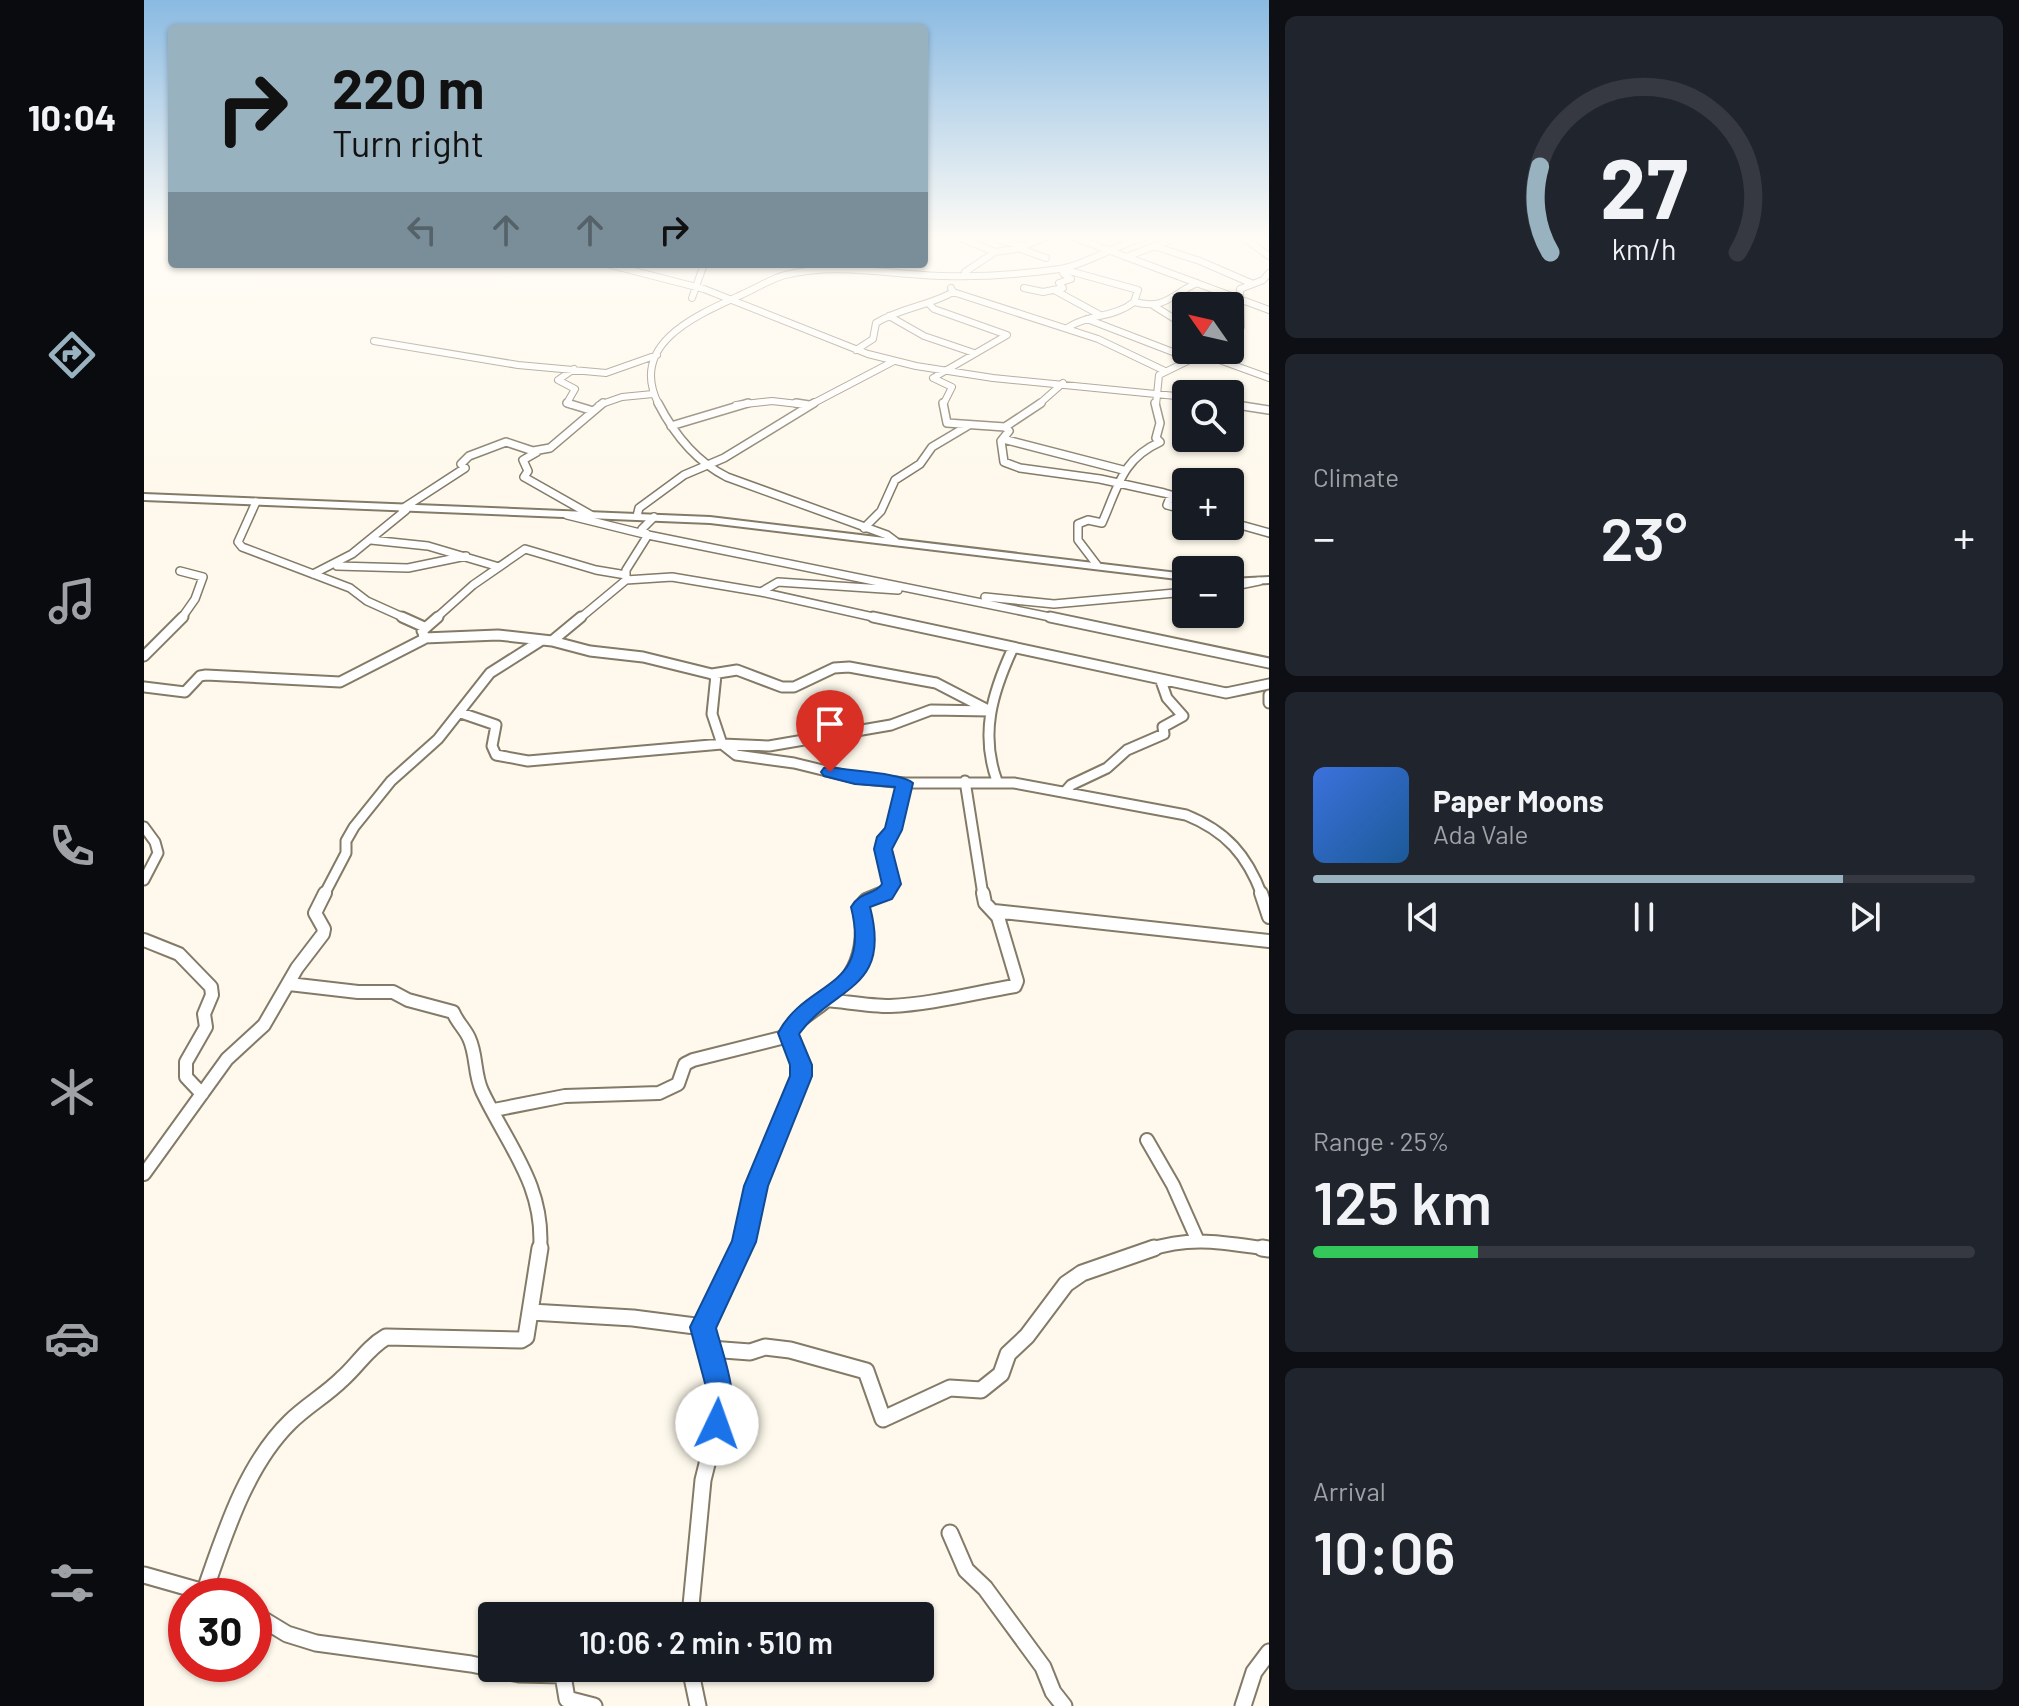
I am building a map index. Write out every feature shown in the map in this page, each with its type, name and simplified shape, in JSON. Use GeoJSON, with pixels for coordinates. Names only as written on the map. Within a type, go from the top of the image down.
{"type":"FeatureCollection","features":[{"type":"Feature","properties":{"kind":"street"},"geometry":{"type":"LineString","coordinates":[[694,317],[667,337],[657,355],[650,388],[671,426],[705,466],[895,541]]}},
{"type":"Feature","properties":{"kind":"street"},"geometry":{"type":"LineString","coordinates":[[776,317],[856,350],[894,361],[1014,380],[1172,395]]}},
{"type":"Feature","properties":{"kind":"street"},"geometry":{"type":"LineString","coordinates":[[856,350],[873,339],[876,323],[887,317]]}},
{"type":"Feature","properties":{"kind":"street"},"geometry":{"type":"LineString","coordinates":[[889,317],[924,336],[974,353]]}},
{"type":"Feature","properties":{"kind":"street"},"geometry":{"type":"LineString","coordinates":[[955,317],[1007,335],[1008,338],[974,353],[933,378],[952,387],[942,402],[944,419],[950,424],[1005,427],[1055,393],[1063,383]]}},
{"type":"Feature","properties":{"kind":"street"},"geometry":{"type":"LineString","coordinates":[[1031,317],[1067,328],[1165,371]]}},
{"type":"Feature","properties":{"kind":"street"},"geometry":{"type":"LineString","coordinates":[[1067,328],[1095,317]]}},
{"type":"Feature","properties":{"kind":"street"},"geometry":{"type":"LineString","coordinates":[[1087,319],[1172,352]]}},
{"type":"Feature","properties":{"kind":"street"},"geometry":{"type":"LineString","coordinates":[[374,341],[518,365],[606,373],[657,355]]}},
{"type":"Feature","properties":{"kind":"street"},"geometry":{"type":"LineString","coordinates":[[637,516],[639,508],[684,475],[724,458],[809,405],[894,361]]}},
{"type":"Feature","properties":{"kind":"street"},"geometry":{"type":"LineString","coordinates":[[1097,565],[1078,540],[1078,524],[1088,520],[1102,523],[1123,470],[1140,451],[1160,442],[1156,438],[1160,423],[1156,412],[1158,377],[1180,364]]}},
{"type":"Feature","properties":{"kind":"street"},"geometry":{"type":"LineString","coordinates":[[1235,364],[1269,378]]}},
{"type":"Feature","properties":{"kind":"street"},"geometry":{"type":"LineString","coordinates":[[574,369],[558,380],[575,389],[567,403],[590,410]]}},
{"type":"Feature","properties":{"kind":"street"},"geometry":{"type":"LineString","coordinates":[[591,515],[524,477],[528,471],[523,460],[564,438],[590,410],[619,397],[653,394]]}},
{"type":"Feature","properties":{"kind":"street"},"geometry":{"type":"LineString","coordinates":[[671,426],[717,407],[775,400],[809,405]]}},
{"type":"Feature","properties":{"kind":"street"},"geometry":{"type":"LineString","coordinates":[[1244,406],[1269,410]]}},
{"type":"Feature","properties":{"kind":"street"},"geometry":{"type":"LineString","coordinates":[[864,528],[881,511],[895,480],[920,464],[932,447],[969,425]]}},
{"type":"Feature","properties":{"kind":"street"},"geometry":{"type":"LineString","coordinates":[[1005,427],[1009,431],[1003,439],[1002,452],[1006,464],[1171,495],[1167,505],[1172,506]]}},
{"type":"Feature","properties":{"kind":"street"},"geometry":{"type":"LineString","coordinates":[[1003,439],[1123,470]]}},
{"type":"Feature","properties":{"kind":"street"},"geometry":{"type":"LineString","coordinates":[[337,566],[371,540],[416,496],[456,476],[465,468],[461,464],[471,455],[506,442],[537,452]]}},
{"type":"Feature","properties":{"kind":"street"},"geometry":{"type":"LineString","coordinates":[[144,497],[738,522],[1172,575]]}},
{"type":"Feature","properties":{"kind":"street"},"geometry":{"type":"LineString","coordinates":[[256,502],[238,542],[242,547],[350,588],[367,601],[422,626],[424,635]]}},
{"type":"Feature","properties":{"kind":"street"},"geometry":{"type":"LineString","coordinates":[[564,514],[648,535],[971,599],[1269,663]]}},
{"type":"Feature","properties":{"kind":"street"},"geometry":{"type":"LineString","coordinates":[[648,535],[642,529],[654,517]]}},
{"type":"Feature","properties":{"kind":"street"},"geometry":{"type":"LineString","coordinates":[[1244,526],[1269,533]]}},
{"type":"Feature","properties":{"kind":"street"},"geometry":{"type":"LineString","coordinates":[[144,1174],[227,1059],[264,1025],[323,934],[324,929],[315,913],[346,853],[346,841],[354,827],[399,772],[420,757],[461,713],[490,673],[547,641],[626,578],[648,535]]}},
{"type":"Feature","properties":{"kind":"street"},"geometry":{"type":"LineString","coordinates":[[371,540],[428,546],[499,567]]}},
{"type":"Feature","properties":{"kind":"street"},"geometry":{"type":"LineString","coordinates":[[144,687],[185,692],[200,676],[206,675],[340,682],[424,635],[473,585],[525,549],[626,578],[666,576],[831,605],[1012,650],[1226,693],[1269,684]]}},
{"type":"Feature","properties":{"kind":"street"},"geometry":{"type":"LineString","coordinates":[[313,574],[349,564],[408,568],[466,556]]}},
{"type":"Feature","properties":{"kind":"street"},"geometry":{"type":"LineString","coordinates":[[144,656],[177,623],[202,590],[203,577],[180,571]]}},
{"type":"Feature","properties":{"kind":"street"},"geometry":{"type":"LineString","coordinates":[[1244,583],[1264,581]]}},
{"type":"Feature","properties":{"kind":"street"},"geometry":{"type":"LineString","coordinates":[[761,592],[778,582],[919,590]]}},
{"type":"Feature","properties":{"kind":"street"},"geometry":{"type":"LineString","coordinates":[[971,599],[985,597],[1054,604],[1172,593]]}},
{"type":"Feature","properties":{"kind":"street"},"geometry":{"type":"LineString","coordinates":[[424,635],[498,635],[547,641],[716,675],[712,714],[722,744],[726,750],[749,758],[794,763],[855,778],[905,783],[997,781],[1065,792],[1209,823],[1242,852],[1261,885],[1269,917]]}},
{"type":"Feature","properties":{"kind":"street"},"geometry":{"type":"LineString","coordinates":[[997,781],[985,746],[990,711],[1012,650]]}},
{"type":"Feature","properties":{"kind":"street"},"geometry":{"type":"LineString","coordinates":[[712,674],[719,670],[737,670],[782,687],[794,687],[834,668],[849,667],[936,683],[990,711]]}},
{"type":"Feature","properties":{"kind":"street"},"geometry":{"type":"LineString","coordinates":[[1065,792],[1071,785],[1107,768],[1127,750],[1164,734],[1163,727],[1183,716],[1167,698],[1161,681]]}},
{"type":"Feature","properties":{"kind":"street"},"geometry":{"type":"LineString","coordinates":[[1269,695],[1269,703]]}},
{"type":"Feature","properties":{"kind":"street"},"geometry":{"type":"LineString","coordinates":[[461,713],[496,725],[492,746],[496,755],[528,761],[722,744],[769,746],[891,725],[931,710],[990,711]]}},
{"type":"Feature","properties":{"kind":"street"},"geometry":{"type":"LineString","coordinates":[[827,1000],[888,1006],[948,1000],[964,994],[1015,986],[1017,981],[994,911],[985,903],[965,781]]}},
{"type":"Feature","properties":{"kind":"street"},"geometry":{"type":"LineString","coordinates":[[691,1602],[703,1480],[717,1424],[719,1387],[703,1327],[744,1242],[756,1186],[801,1076],[801,1065],[789,1036],[796,1022],[850,979],[862,960],[866,927],[860,907],[863,901],[890,890],[891,878],[883,849],[886,837],[893,830],[905,783]]}},
{"type":"Feature","properties":{"kind":"street"},"geometry":{"type":"LineString","coordinates":[[144,827],[158,843],[160,851],[144,880]]}},
{"type":"Feature","properties":{"kind":"street"},"geometry":{"type":"LineString","coordinates":[[1252,871],[1269,871]]}},
{"type":"Feature","properties":{"kind":"street"},"geometry":{"type":"LineString","coordinates":[[994,911],[1269,941]]}},
{"type":"Feature","properties":{"kind":"street"},"geometry":{"type":"LineString","coordinates":[[144,940],[179,954],[211,987],[212,995],[204,1014],[206,1027],[186,1062],[186,1077],[202,1094]]}},
{"type":"Feature","properties":{"kind":"street"},"geometry":{"type":"LineString","coordinates":[[215,1578],[227,1528],[261,1462],[283,1428],[344,1378],[374,1342],[386,1337],[521,1340],[526,1337],[540,1245],[538,1205],[524,1167],[474,1071],[470,1039],[458,1025],[453,1012],[408,1000],[393,992],[343,991],[289,984]]}},
{"type":"Feature","properties":{"kind":"street"},"geometry":{"type":"LineString","coordinates":[[494,1110],[565,1096],[659,1093],[678,1084],[685,1064],[693,1060],[789,1036]]}},
{"type":"Feature","properties":{"kind":"street"},"geometry":{"type":"LineString","coordinates":[[1147,1140],[1173,1185],[1197,1239]]}},
{"type":"Feature","properties":{"kind":"street"},"geometry":{"type":"LineString","coordinates":[[710,1349],[750,1352],[765,1347],[790,1350],[866,1371],[883,1419],[950,1388],[981,1390],[1001,1374],[1008,1354],[1027,1336],[1066,1284],[1082,1273],[1168,1243],[1197,1239],[1269,1249]]}},
{"type":"Feature","properties":{"kind":"street"},"geometry":{"type":"LineString","coordinates":[[531,1312],[633,1318],[703,1327]]}},
{"type":"Feature","properties":{"kind":"street"},"geometry":{"type":"LineString","coordinates":[[950,1533],[966,1570],[985,1588],[1043,1667],[1053,1692],[1064,1706]]}},
{"type":"Feature","properties":{"kind":"street"},"geometry":{"type":"LineString","coordinates":[[144,1575],[168,1581]]}},
{"type":"Feature","properties":{"kind":"street"},"geometry":{"type":"LineString","coordinates":[[272,1625],[287,1634],[316,1643],[471,1664],[519,1674],[563,1675],[567,1699],[594,1706]]}},
{"type":"Feature","properties":{"kind":"street"},"geometry":{"type":"LineString","coordinates":[[1243,1706],[1254,1672],[1269,1652]]}},
{"type":"Feature","properties":{"kind":"street"},"geometry":{"type":"LineString","coordinates":[[693,1682],[698,1706]]}},
{"type":"Feature","properties":{"kind":"route"},"geometry":{"type":"LineString","coordinates":[[717,1424],[719,1387],[703,1327],[744,1242],[756,1186],[801,1076],[801,1065],[788,1033],[796,1022],[850,979],[862,960],[865,941],[866,927],[860,907],[863,901],[885,894],[892,884],[883,849],[886,837],[893,830],[905,783],[830,772]]}}]}
